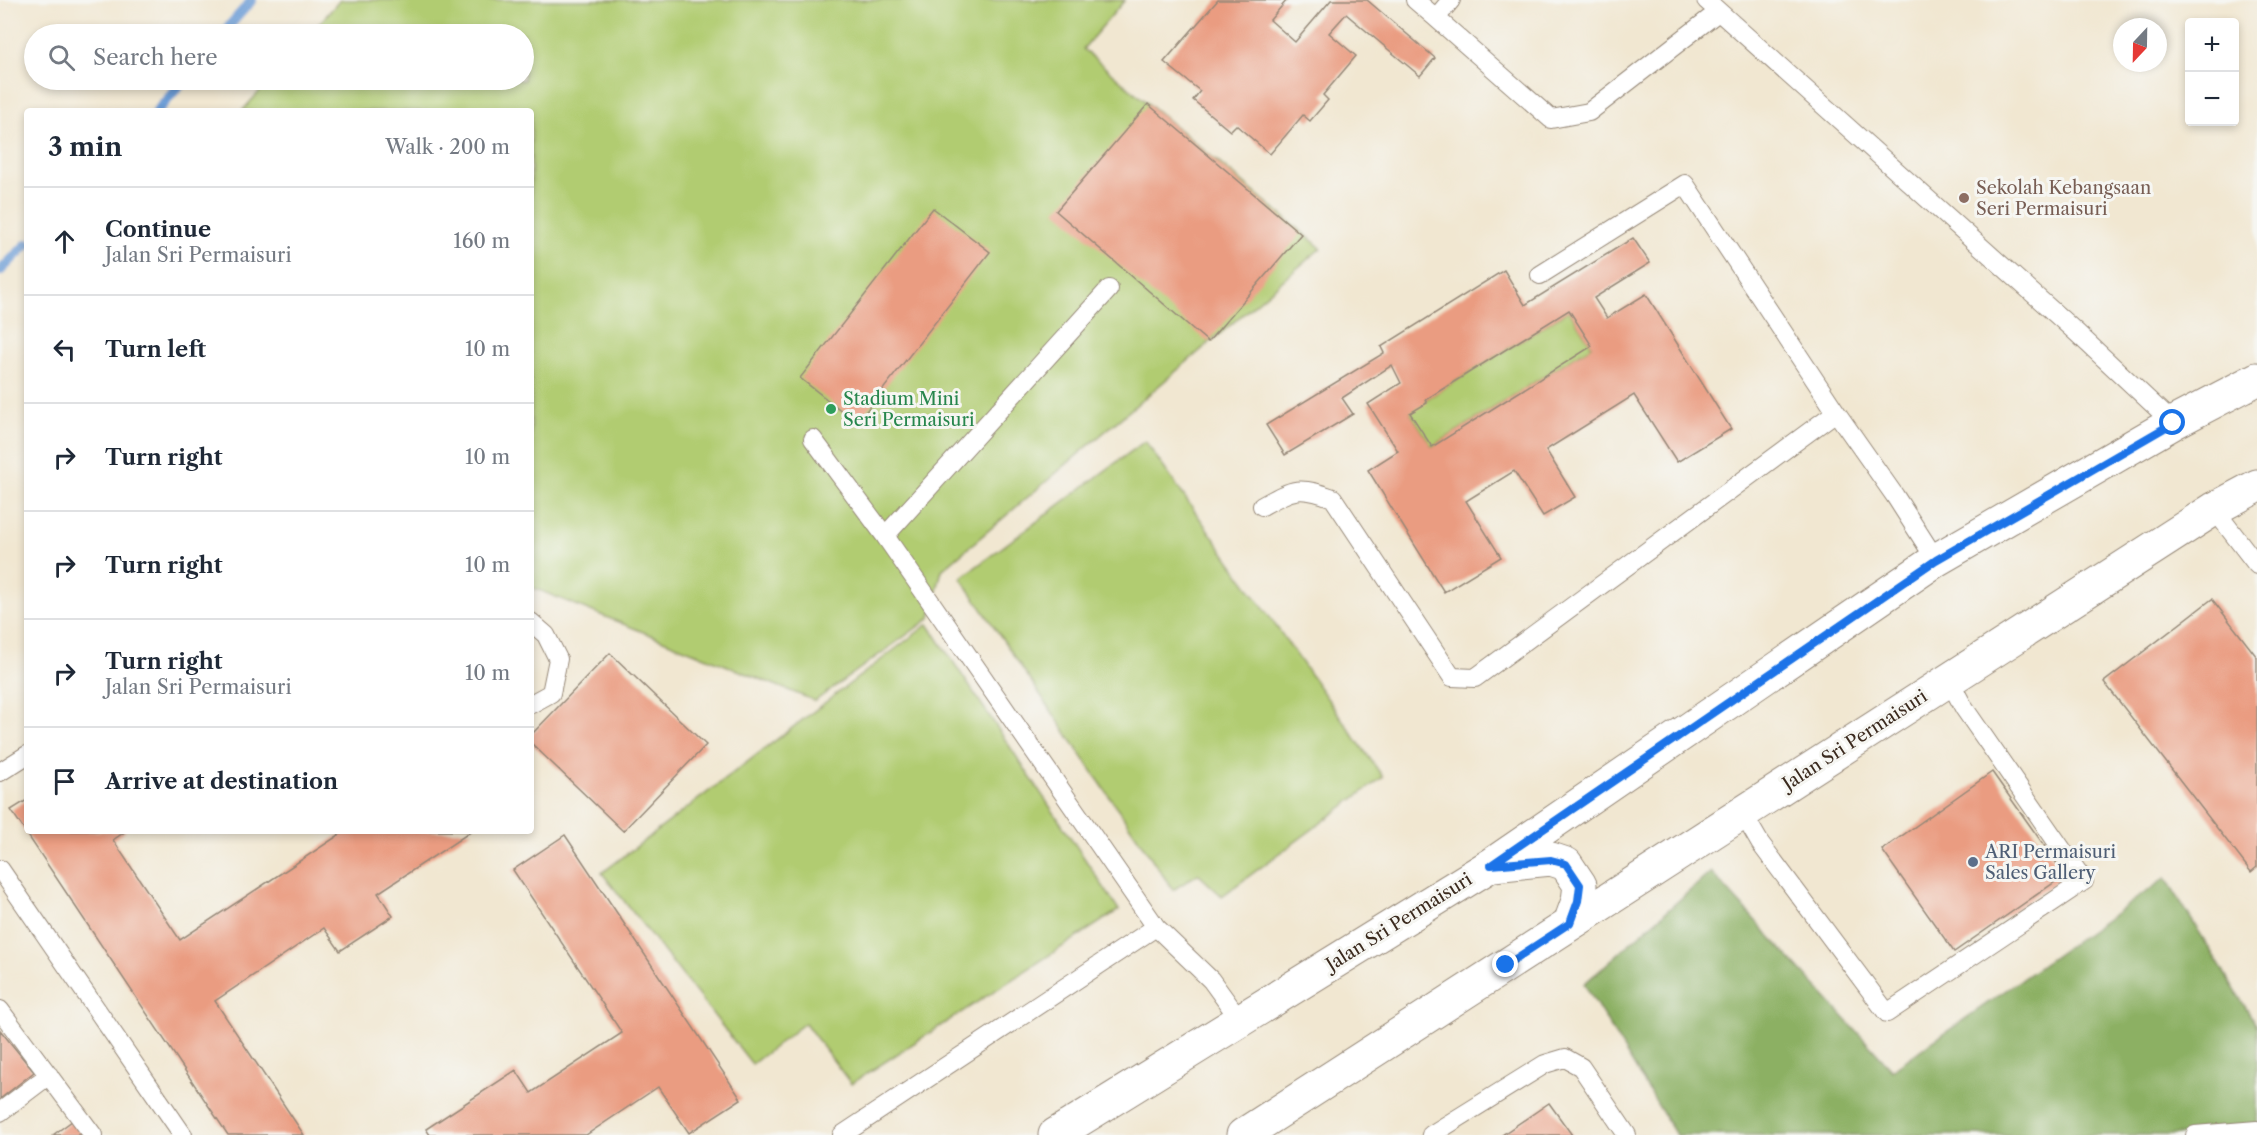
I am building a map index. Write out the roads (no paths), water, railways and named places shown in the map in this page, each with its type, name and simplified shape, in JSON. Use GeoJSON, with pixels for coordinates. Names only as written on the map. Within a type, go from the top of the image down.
{"type":"FeatureCollection","features":[{"type":"Feature","properties":{"kind":"street","name":"Jalan Sri Permaisuri"},"geometry":{"type":"LineString","coordinates":[[1055,1135],[1491,865],[1936,560],[2173,423],[2257,379]]}},
{"type":"Feature","properties":{"kind":"street","name":"Jalan Sri Permaisuri"},"geometry":{"type":"LineString","coordinates":[[1243,1135],[2214,509],[2257,486]]}},
{"type":"Feature","properties":{"kind":"street"},"geometry":{"type":"LineString","coordinates":[[1491,865],[1551,860],[1566,864],[1580,885],[1578,901],[1570,923]]}},
{"type":"Feature","properties":{"kind":"lane"},"geometry":{"type":"LineString","coordinates":[[1414,0],[1551,118],[1589,112],[1712,6],[2077,333],[2173,423]]}},
{"type":"Feature","properties":{"kind":"lane"},"geometry":{"type":"LineString","coordinates":[[1436,18],[1451,0]]}},
{"type":"Feature","properties":{"kind":"lane"},"geometry":{"type":"LineString","coordinates":[[1540,274],[1685,184],[1936,560]]}},
{"type":"Feature","properties":{"kind":"lane"},"geometry":{"type":"LineString","coordinates":[[885,536],[1109,288]]}},
{"type":"Feature","properties":{"kind":"lane"},"geometry":{"type":"LineString","coordinates":[[1262,506],[1288,492],[1312,489],[1334,498],[1452,677],[1475,678],[1836,412]]}},
{"type":"Feature","properties":{"kind":"lane"},"geometry":{"type":"LineString","coordinates":[[813,439],[885,536],[1156,927],[1211,980],[1240,1020]]}},
{"type":"Feature","properties":{"kind":"lane"},"geometry":{"type":"LineString","coordinates":[[2214,509],[2257,566]]}},
{"type":"Feature","properties":{"kind":"lane"},"geometry":{"type":"LineString","coordinates":[[534,625],[546,635],[558,659],[551,693],[534,702]]}},
{"type":"Feature","properties":{"kind":"lane"},"geometry":{"type":"LineString","coordinates":[[1742,812],[1760,843],[1887,1013],[2084,881],[1964,708],[1948,680]]}},
{"type":"Feature","properties":{"kind":"lane"},"geometry":{"type":"LineString","coordinates":[[0,772],[24,757]]}},
{"type":"Feature","properties":{"kind":"lane"},"geometry":{"type":"LineString","coordinates":[[0,868],[183,1135]]}},
{"type":"Feature","properties":{"kind":"lane"},"geometry":{"type":"LineString","coordinates":[[842,1135],[1156,927]]}},
{"type":"Feature","properties":{"kind":"lane"},"geometry":{"type":"LineString","coordinates":[[0,1010],[93,1135]]}},
{"type":"Feature","properties":{"kind":"lane"},"geometry":{"type":"LineString","coordinates":[[1431,1135],[1545,1064],[1565,1058],[1581,1067],[1627,1135]]}},
{"type":"Feature","properties":{"kind":"lane"},"geometry":{"type":"LineString","coordinates":[[0,1112],[49,1075]]}},
{"type":"Feature","properties":{"kind":"lane"},"geometry":{"type":"LineString","coordinates":[[2195,1135],[2257,1130]]}},
{"type":"Feature","properties":{"kind":"waterway"},"geometry":{"type":"LineString","coordinates":[[231,24],[252,0]]}},
{"type":"Feature","properties":{"kind":"waterway"},"geometry":{"type":"LineString","coordinates":[[160,108],[175,90]]}},
{"type":"Feature","properties":{"kind":"waterway"},"geometry":{"type":"LineString","coordinates":[[0,271],[24,247]]}},
{"type":"Feature","properties":{"kind":"place","name":"Sekolah Kebangsaan Seri Permaisuri"},"geometry":{"type":"Point","coordinates":[1964,198]}},
{"type":"Feature","properties":{"kind":"place","name":"Stadium Mini Seri Permaisuri"},"geometry":{"type":"Point","coordinates":[831,409]}},
{"type":"Feature","properties":{"kind":"place","name":"ARI Permaisuri Sales Gallery"},"geometry":{"type":"Point","coordinates":[1973,862]}}]}
